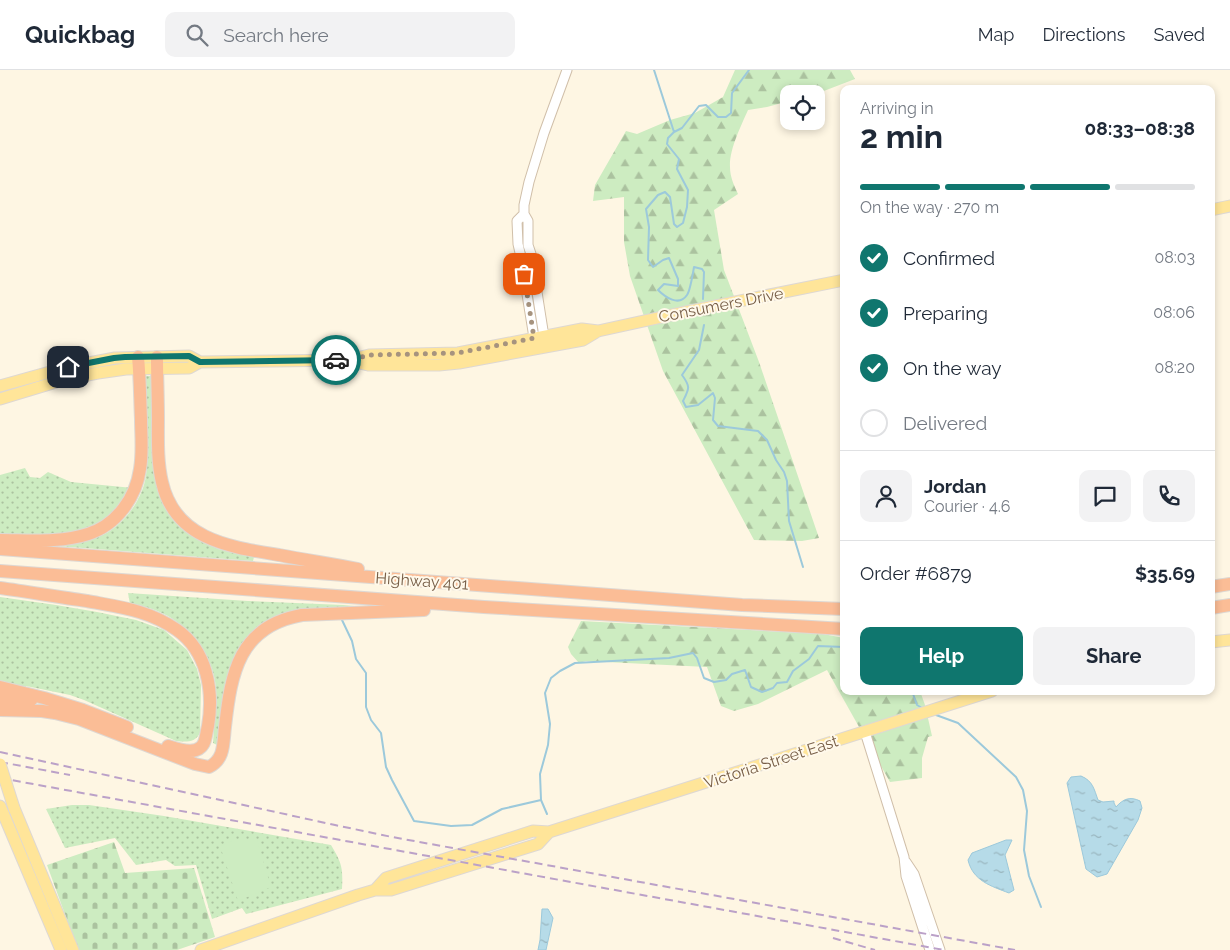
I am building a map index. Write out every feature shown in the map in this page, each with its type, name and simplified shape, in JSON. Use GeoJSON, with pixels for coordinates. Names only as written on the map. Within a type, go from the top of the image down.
{"type":"FeatureCollection","features":[{"type":"Feature","properties":{"kind":"highway"},"geometry":{"type":"LineString","coordinates":[[157,362],[158,448],[162,484],[172,508],[180,519],[191,528],[211,540],[244,549],[434,582]]}},
{"type":"Feature","properties":{"kind":"highway"},"geometry":{"type":"LineString","coordinates":[[0,540],[57,539],[88,534],[99,530],[119,515],[130,500],[141,467],[139,363]]}},
{"type":"Feature","properties":{"kind":"highway","name":"Highway 401"},"geometry":{"type":"LineString","coordinates":[[0,549],[742,605],[840,609]]}},
{"type":"Feature","properties":{"kind":"highway","name":"Highway 401"},"geometry":{"type":"LineString","coordinates":[[0,572],[484,607],[840,629]]}},
{"type":"Feature","properties":{"kind":"highway"},"geometry":{"type":"LineString","coordinates":[[1215,586],[1230,584]]}},
{"type":"Feature","properties":{"kind":"highway"},"geometry":{"type":"LineString","coordinates":[[0,588],[61,597],[150,614],[165,621],[179,631],[192,644],[199,655],[205,667],[208,680],[210,699],[204,743],[195,750],[174,748],[83,710],[0,687]]}},
{"type":"Feature","properties":{"kind":"highway"},"geometry":{"type":"LineString","coordinates":[[1215,607],[1230,605]]}},
{"type":"Feature","properties":{"kind":"highway"},"geometry":{"type":"LineString","coordinates":[[0,710],[42,711],[79,719],[195,764],[209,767],[219,760],[222,750],[228,699],[237,664],[254,638],[271,625],[302,615],[484,607]]}},
{"type":"Feature","properties":{"kind":"highway"},"geometry":{"type":"LineString","coordinates":[[0,700],[58,702]]}},
{"type":"Feature","properties":{"kind":"main road"},"geometry":{"type":"LineString","coordinates":[[1215,209],[1230,206]]}},
{"type":"Feature","properties":{"kind":"main road","name":"Consumers Drive"},"geometry":{"type":"LineString","coordinates":[[0,399],[74,378],[139,363],[157,362],[189,368],[200,362],[350,360],[368,365],[439,365],[466,362],[540,343],[582,329],[598,331],[840,281]]}},
{"type":"Feature","properties":{"kind":"main road","name":"Consumers Drive"},"geometry":{"type":"LineString","coordinates":[[0,386],[68,367],[114,358],[139,363]]}},
{"type":"Feature","properties":{"kind":"main road"},"geometry":{"type":"LineString","coordinates":[[1215,642],[1230,640]]}},
{"type":"Feature","properties":{"kind":"main road","name":"Victoria Street East"},"geometry":{"type":"LineString","coordinates":[[202,950],[375,890],[386,878],[533,831],[549,832],[980,695]]}},
{"type":"Feature","properties":{"kind":"main road"},"geometry":{"type":"LineString","coordinates":[[0,764],[14,808],[73,950]]}},
{"type":"Feature","properties":{"kind":"main road"},"geometry":{"type":"LineString","coordinates":[[0,806],[61,950]]}},
{"type":"Feature","properties":{"kind":"street"},"geometry":{"type":"LineString","coordinates":[[540,343],[531,254],[528,246],[528,220],[524,214],[524,206],[534,163],[567,70]]}},
{"type":"Feature","properties":{"kind":"street"},"geometry":{"type":"LineString","coordinates":[[865,732],[904,858],[906,876],[930,950]]}},
{"type":"Feature","properties":{"kind":"street"},"geometry":{"type":"LineString","coordinates":[[904,858],[914,874],[940,950]]}},
{"type":"Feature","properties":{"kind":"green space"},"geometry":{"type":"Polygon","coordinates":[[[735,70],[850,70],[855,79],[825,91],[825,85],[780,85],[780,103],[748,110],[736,138],[730,160],[732,181],[738,194],[714,210],[724,270],[759,362],[819,538],[802,541],[754,540],[663,371],[630,276],[624,242],[624,197],[593,201],[595,185],[626,131],[637,134],[670,120],[695,113],[723,97],[735,70]]]}},
{"type":"Feature","properties":{"kind":"green space"},"geometry":{"type":"Polygon","coordinates":[[[146,376],[152,376],[155,467],[185,530],[201,541],[218,549],[254,557],[253,561],[57,546],[73,544],[107,533],[130,512],[141,494],[147,470],[146,376]]]}},
{"type":"Feature","properties":{"kind":"green space"},"geometry":{"type":"Polygon","coordinates":[[[25,468],[30,477],[40,478],[48,472],[71,482],[133,488],[106,522],[86,531],[35,536],[0,535],[0,475],[25,468]]]}},
{"type":"Feature","properties":{"kind":"green space"},"geometry":{"type":"Polygon","coordinates":[[[128,593],[377,608],[279,615],[268,621],[251,635],[219,746],[213,743],[216,709],[214,676],[203,650],[195,639],[174,620],[149,608],[130,604],[128,593]]]}},
{"type":"Feature","properties":{"kind":"green space"},"geometry":{"type":"Polygon","coordinates":[[[0,597],[97,612],[136,620],[164,630],[187,650],[197,669],[201,685],[200,733],[196,739],[183,742],[176,741],[70,695],[26,686],[25,689],[0,682],[0,597]]]}},
{"type":"Feature","properties":{"kind":"green space"},"geometry":{"type":"Polygon","coordinates":[[[581,621],[823,634],[840,637],[840,693],[827,670],[758,704],[734,711],[721,706],[707,667],[586,661],[579,663],[568,647],[581,621]]]}},
{"type":"Feature","properties":{"kind":"green space"},"geometry":{"type":"Polygon","coordinates":[[[841,695],[921,695],[932,736],[928,737],[922,758],[922,778],[890,782],[841,695]]]}},
{"type":"Feature","properties":{"kind":"green space"},"geometry":{"type":"Polygon","coordinates":[[[72,805],[89,805],[164,816],[331,845],[341,866],[342,889],[246,914],[242,908],[212,919],[196,865],[175,866],[166,860],[136,865],[115,838],[65,848],[46,809],[72,805]]]}},
{"type":"Feature","properties":{"kind":"green space"},"geometry":{"type":"Polygon","coordinates":[[[234,840],[257,840],[271,887],[238,901],[220,846],[234,840]]]}},
{"type":"Feature","properties":{"kind":"green space"},"geometry":{"type":"Polygon","coordinates":[[[114,842],[125,873],[194,868],[215,937],[177,950],[78,950],[47,865],[114,842]]]}},
{"type":"Feature","properties":{"kind":"water"},"geometry":{"type":"Polygon","coordinates":[[[1081,776],[1091,783],[1098,800],[1103,802],[1114,801],[1116,807],[1124,800],[1133,799],[1140,801],[1142,808],[1138,820],[1107,874],[1097,877],[1086,869],[1067,783],[1071,777],[1081,776]]]}},
{"type":"Feature","properties":{"kind":"water"},"geometry":{"type":"Polygon","coordinates":[[[1006,840],[1012,840],[1005,855],[1014,890],[1009,893],[989,885],[978,878],[970,867],[968,860],[972,853],[1006,840]]]}},
{"type":"Feature","properties":{"kind":"water"},"geometry":{"type":"Polygon","coordinates":[[[542,909],[548,909],[553,918],[546,950],[538,950],[540,940],[542,909]]]}},
{"type":"Feature","properties":{"kind":"waterway"},"geometry":{"type":"LineString","coordinates":[[654,70],[674,132]]}},
{"type":"Feature","properties":{"kind":"waterway"},"geometry":{"type":"LineString","coordinates":[[703,299],[704,272],[702,269],[694,267],[689,290],[684,299],[672,300],[658,290],[664,284],[678,286],[678,279],[669,258],[653,267],[648,260],[649,227],[646,209],[658,195],[665,192],[670,197],[674,224],[677,227],[683,223],[687,207],[688,190],[677,169],[679,159],[667,144],[668,138],[682,128],[699,106],[706,105],[718,117],[726,117],[731,113],[732,93],[749,70]]}},
{"type":"Feature","properties":{"kind":"waterway"},"geometry":{"type":"LineString","coordinates":[[704,325],[699,350],[682,375],[687,382],[688,388],[683,401],[686,407],[698,405],[713,393],[715,398],[713,420],[718,426],[758,431],[767,440],[787,481],[789,521],[803,567]]}},
{"type":"Feature","properties":{"kind":"waterway"},"geometry":{"type":"LineString","coordinates":[[342,620],[352,641],[356,659],[366,673],[366,707],[371,720],[381,733],[386,767],[414,821],[451,826],[472,825],[502,809],[541,800]]}},
{"type":"Feature","properties":{"kind":"waterway"},"geometry":{"type":"LineString","coordinates":[[547,814],[541,800],[540,774],[548,745],[550,724],[545,693],[551,678],[560,671],[575,663],[669,658],[693,653],[697,658],[704,678],[714,682],[726,680],[732,674],[745,670],[751,687],[762,692],[773,688],[777,683],[787,682],[793,671],[809,659],[818,646],[840,647]]}},
{"type":"Feature","properties":{"kind":"waterway"},"geometry":{"type":"LineString","coordinates":[[913,695],[917,705],[922,708]]}},
{"type":"Feature","properties":{"kind":"waterway"},"geometry":{"type":"LineString","coordinates":[[936,715],[958,723],[1016,777],[1023,790],[1027,811],[1024,850],[1029,876],[1041,907]]}},
{"type":"Feature","properties":{"kind":"railway"},"geometry":{"type":"LineString","coordinates":[[0,752],[392,837],[1015,950]]}},
{"type":"Feature","properties":{"kind":"railway"},"geometry":{"type":"LineString","coordinates":[[0,762],[70,775]]}},
{"type":"Feature","properties":{"kind":"railway"},"geometry":{"type":"LineString","coordinates":[[0,778],[944,950]]}},
{"type":"Feature","properties":{"kind":"railway"},"geometry":{"type":"LineString","coordinates":[[833,938],[875,950]]}},
{"type":"Feature","properties":{"kind":"way so far"},"geometry":{"type":"LineString","coordinates":[[336,360],[350,360],[369,355],[458,353],[534,338],[524,274]]}},
{"type":"Feature","properties":{"kind":"route"},"geometry":{"type":"LineString","coordinates":[[68,367],[125,357],[189,356],[200,362],[336,360]]}}]}
